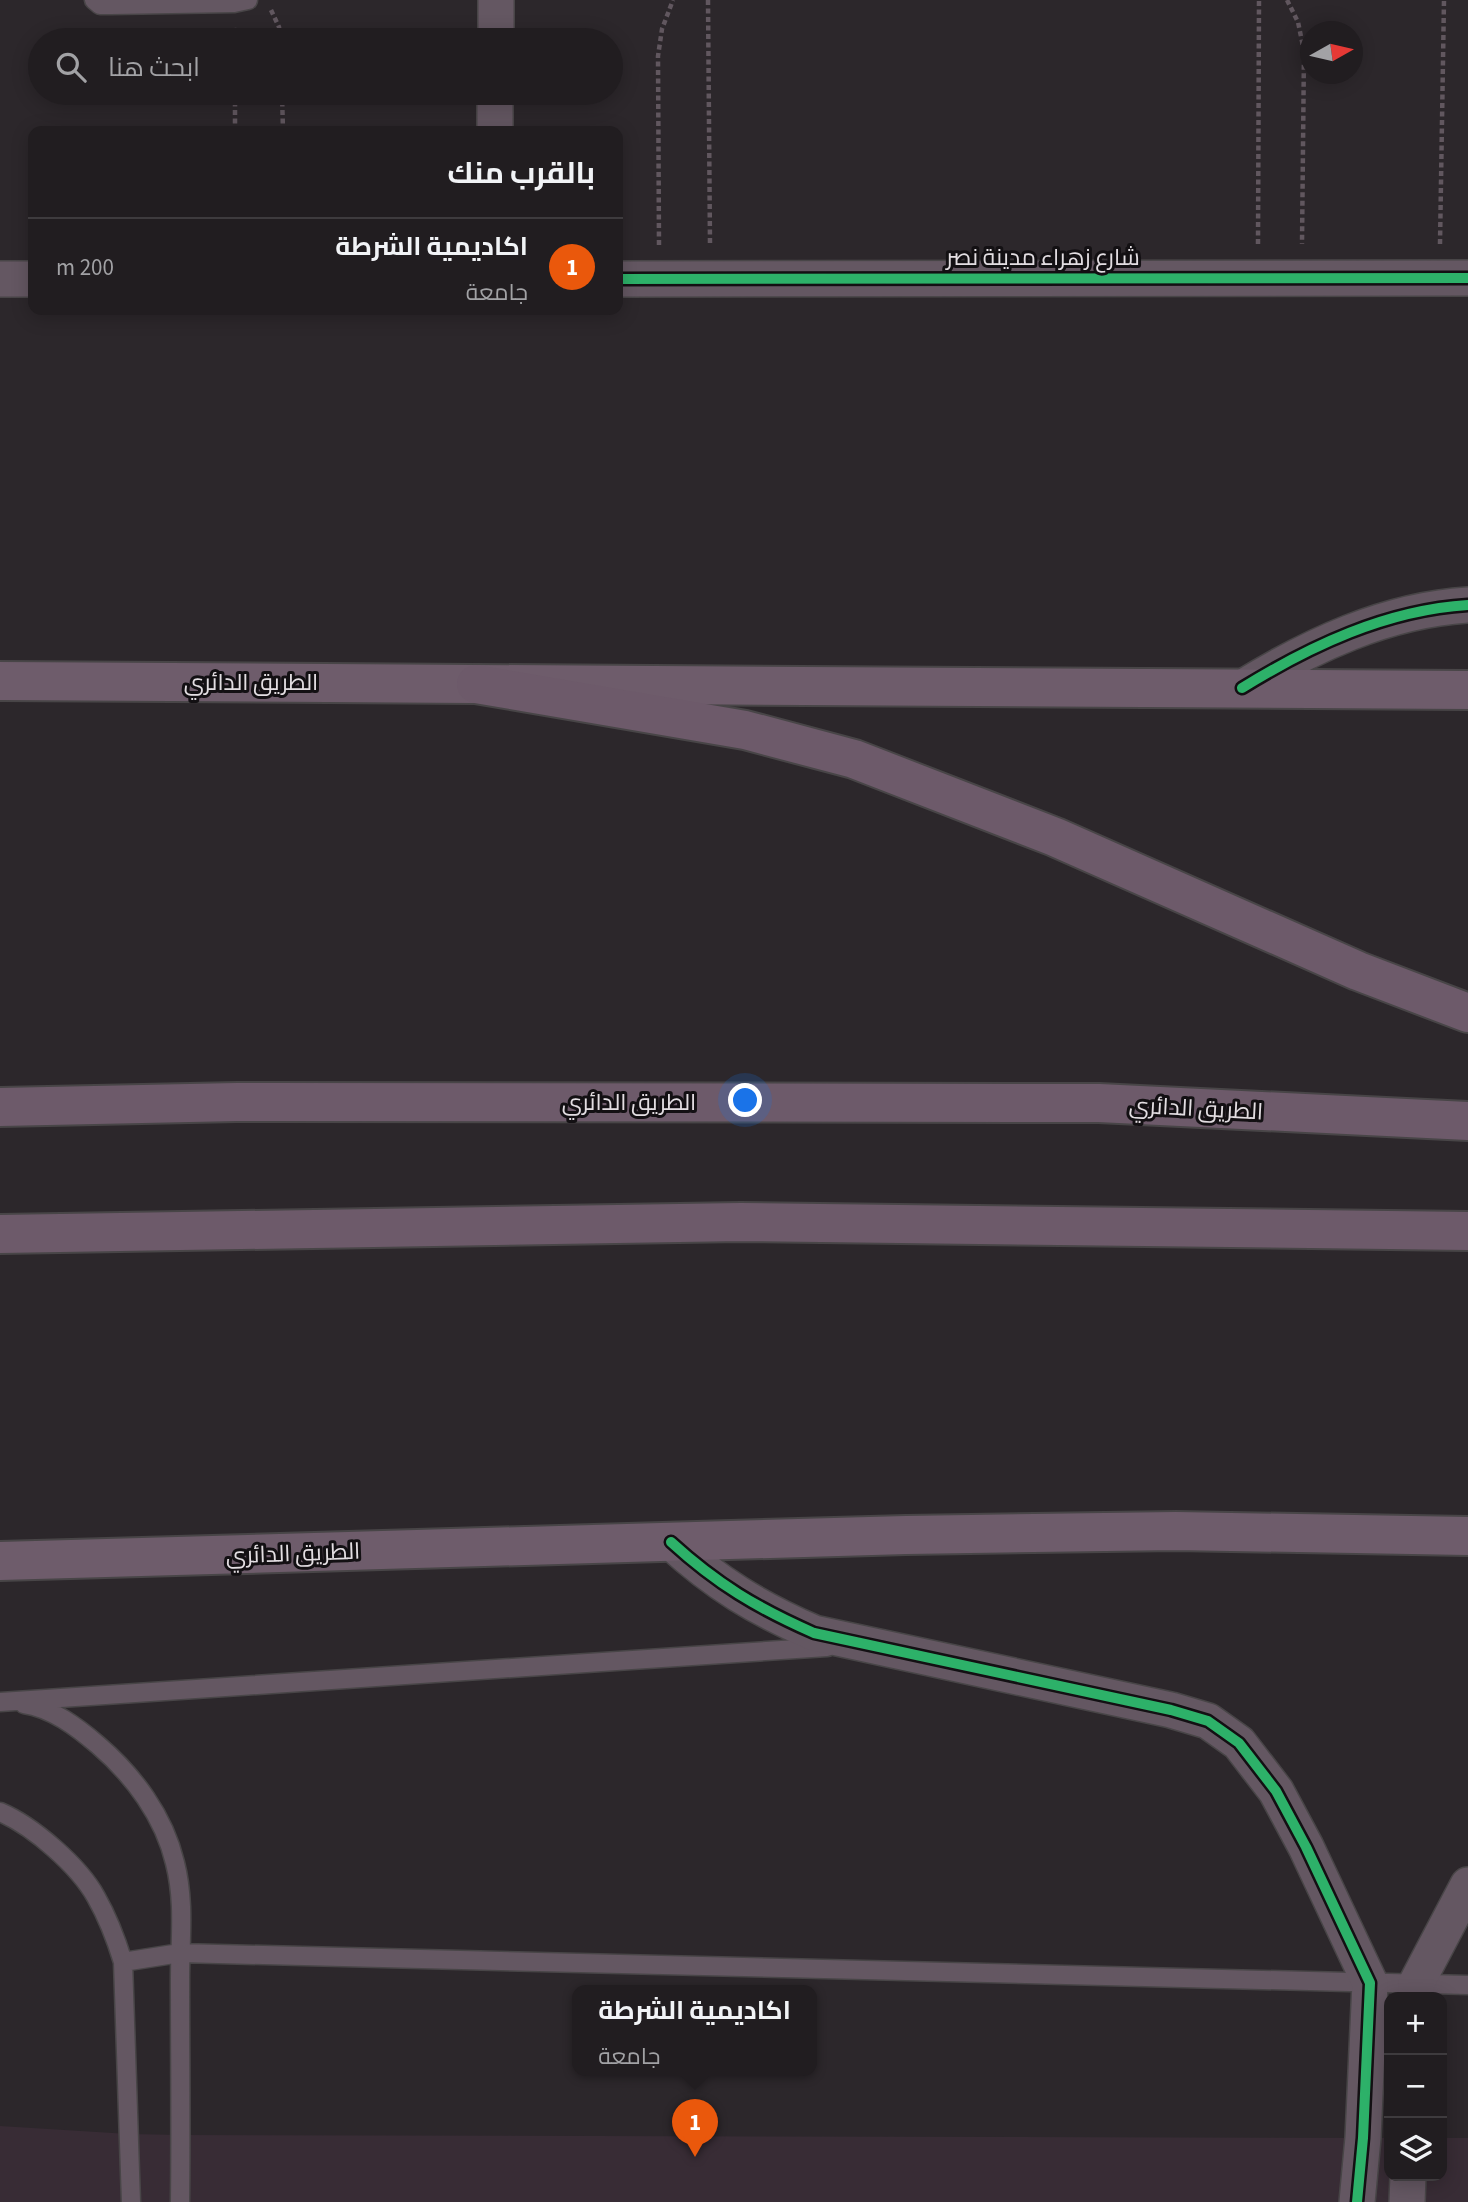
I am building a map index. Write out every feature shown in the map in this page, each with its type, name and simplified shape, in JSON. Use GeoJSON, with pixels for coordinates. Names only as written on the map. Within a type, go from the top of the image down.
{"type":"FeatureCollection","features":[{"type":"Feature","properties":{"kind":"highway","name":"الطريق الدائري"},"geometry":{"type":"LineString","coordinates":[[0,681],[1468,690]]}},
{"type":"Feature","properties":{"kind":"highway"},"geometry":{"type":"LineString","coordinates":[[476,684],[745,730],[854,759],[1055,837],[1345,966],[1468,1013]]}},
{"type":"Feature","properties":{"kind":"highway","name":"الطريق الدائري"},"geometry":{"type":"LineString","coordinates":[[0,1107],[237,1102],[1099,1103],[1468,1122]]}},
{"type":"Feature","properties":{"kind":"highway"},"geometry":{"type":"LineString","coordinates":[[0,1234],[741,1223],[1468,1231]]}},
{"type":"Feature","properties":{"kind":"highway","name":"الطريق الدائري"},"geometry":{"type":"LineString","coordinates":[[0,1561],[1176,1531],[1468,1536]]}},
{"type":"Feature","properties":{"kind":"street"},"geometry":{"type":"LineString","coordinates":[[496,0],[496,28]]}},
{"type":"Feature","properties":{"kind":"street"},"geometry":{"type":"LineString","coordinates":[[495,105],[495,126]]}},
{"type":"Feature","properties":{"kind":"street","name":"شارع زهراء مدينة نصر"},"geometry":{"type":"LineString","coordinates":[[623,279],[1454,278]]}},
{"type":"Feature","properties":{"kind":"street"},"geometry":{"type":"LineString","coordinates":[[0,279],[28,279]]}},
{"type":"Feature","properties":{"kind":"street"},"geometry":{"type":"LineString","coordinates":[[1242,688],[1282,663],[1324,642],[1368,626],[1414,614],[1468,605]]}},
{"type":"Feature","properties":{"kind":"street"},"geometry":{"type":"LineString","coordinates":[[671,1542],[700,1569],[735,1594],[814,1633],[1171,1710],[1208,1721],[1239,1743],[1276,1791],[1307,1847],[1370,1983],[1363,2138],[1357,2202]]}},
{"type":"Feature","properties":{"kind":"street"},"geometry":{"type":"LineString","coordinates":[[1416,1991],[1468,1885]]}},
{"type":"Feature","properties":{"kind":"street"},"geometry":{"type":"LineString","coordinates":[[1407,2202],[1408,2181]]}},
{"type":"Feature","properties":{"kind":"lane"},"geometry":{"type":"LineString","coordinates":[[94,0],[100,5],[234,3],[248,0]]}},
{"type":"Feature","properties":{"kind":"lane"},"geometry":{"type":"LineString","coordinates":[[0,1702],[866,1644]]}},
{"type":"Feature","properties":{"kind":"lane"},"geometry":{"type":"LineString","coordinates":[[0,1702],[28,1704],[58,1715],[85,1734],[117,1761],[142,1792],[164,1830],[175,1861],[183,1898],[180,1953],[180,2202]]}},
{"type":"Feature","properties":{"kind":"lane"},"geometry":{"type":"LineString","coordinates":[[0,1812],[39,1836],[69,1863],[95,1894],[113,1929],[123,1962],[131,2202]]}},
{"type":"Feature","properties":{"kind":"lane"},"geometry":{"type":"LineString","coordinates":[[123,1962],[180,1953],[1370,1983],[1416,1991],[1468,1985]]}},
{"type":"Feature","properties":{"kind":"path"},"geometry":{"type":"LineString","coordinates":[[659,279],[658,56],[662,29],[673,0]]}},
{"type":"Feature","properties":{"kind":"path"},"geometry":{"type":"LineString","coordinates":[[708,0],[710,278]]}},
{"type":"Feature","properties":{"kind":"path"},"geometry":{"type":"LineString","coordinates":[[1258,278],[1259,0]]}},
{"type":"Feature","properties":{"kind":"path"},"geometry":{"type":"LineString","coordinates":[[1287,0],[1298,22],[1304,51],[1302,278]]}},
{"type":"Feature","properties":{"kind":"path"},"geometry":{"type":"LineString","coordinates":[[1444,0],[1454,278]]}},
{"type":"Feature","properties":{"kind":"path"},"geometry":{"type":"LineString","coordinates":[[270,8],[279,28]]}},
{"type":"Feature","properties":{"kind":"path"},"geometry":{"type":"LineString","coordinates":[[235,105],[235,126]]}},
{"type":"Feature","properties":{"kind":"path"},"geometry":{"type":"LineString","coordinates":[[282,105],[283,126]]}},
{"type":"Feature","properties":{"kind":"shaded area"},"geometry":{"type":"Polygon","coordinates":[[[0,2126],[181,2135],[1384,2138],[1384,2181],[1447,2181],[1447,2138],[1468,2138],[1468,2202],[0,2202],[0,2126]]]}},
{"type":"Feature","properties":{"kind":"cycle path"},"geometry":{"type":"LineString","coordinates":[[623,279],[1468,278]]}},
{"type":"Feature","properties":{"kind":"cycle path"},"geometry":{"type":"LineString","coordinates":[[1242,688],[1294,658],[1378,622],[1438,608],[1468,605]]}},
{"type":"Feature","properties":{"kind":"cycle path"},"geometry":{"type":"LineString","coordinates":[[671,1542],[738,1594],[814,1633],[1171,1710],[1208,1721],[1239,1743],[1276,1791],[1306,1847],[1370,1983],[1363,2138],[1357,2202]]}},
{"type":"Feature","properties":{"kind":"place","name":"اكاديمية الشرطة"},"geometry":{"type":"Point","coordinates":[695,2157]}}]}
